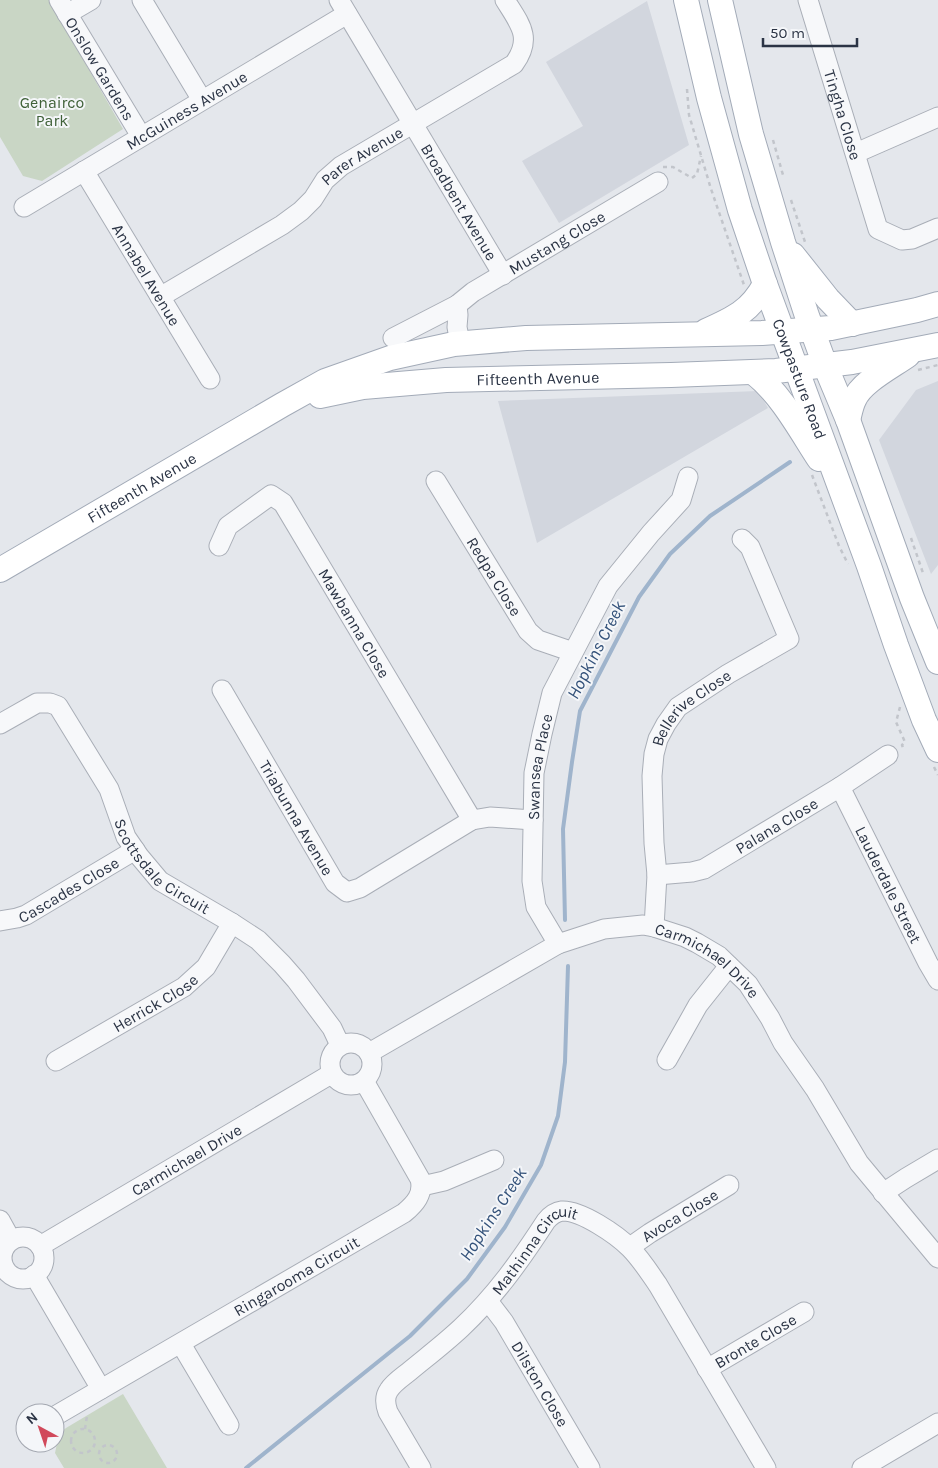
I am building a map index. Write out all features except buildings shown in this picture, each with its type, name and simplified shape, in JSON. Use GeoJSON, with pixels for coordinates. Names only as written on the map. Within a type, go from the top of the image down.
{"type":"FeatureCollection","features":[{"type":"Feature","properties":{"kind":"main road","name":"Cowpasture Road"},"geometry":{"type":"LineString","coordinates":[[686,0],[709,98],[740,210],[765,284],[918,703],[938,750]]}},
{"type":"Feature","properties":{"kind":"main road","name":"Cowpasture Road"},"geometry":{"type":"LineString","coordinates":[[720,0],[751,134],[794,242],[812,329],[825,366],[848,420],[912,598],[938,662]]}},
{"type":"Feature","properties":{"kind":"main road"},"geometry":{"type":"LineString","coordinates":[[794,242],[828,300],[852,324]]}},
{"type":"Feature","properties":{"kind":"main road"},"geometry":{"type":"LineString","coordinates":[[698,335],[730,321],[749,307],[758,297],[765,284]]}},
{"type":"Feature","properties":{"kind":"main road","name":"Fifteenth Avenue"},"geometry":{"type":"LineString","coordinates":[[0,570],[282,405],[325,382],[390,358],[460,343],[526,338],[762,333],[831,328],[938,304]]}},
{"type":"Feature","properties":{"kind":"main road"},"geometry":{"type":"LineString","coordinates":[[848,420],[854,399],[861,390],[873,379],[927,347]]}},
{"type":"Feature","properties":{"kind":"main road","name":"Fifteenth Avenue"},"geometry":{"type":"LineString","coordinates":[[282,405],[362,387],[446,380],[754,372],[825,366],[927,347]]}},
{"type":"Feature","properties":{"kind":"main road"},"geometry":{"type":"LineString","coordinates":[[754,372],[775,393],[842,495]]}},
{"type":"Feature","properties":{"kind":"street"},"geometry":{"type":"LineString","coordinates":[[63,7],[91,0]]}},
{"type":"Feature","properties":{"kind":"street"},"geometry":{"type":"LineString","coordinates":[[142,0],[202,100]]}},
{"type":"Feature","properties":{"kind":"street","name":"Tingha Close"},"geometry":{"type":"LineString","coordinates":[[808,0],[878,229],[902,240],[912,239],[938,228]]}},
{"type":"Feature","properties":{"kind":"street","name":"Parer Avenue"},"geometry":{"type":"LineString","coordinates":[[160,296],[282,225],[307,205],[325,180],[341,166],[514,64],[524,44],[524,34],[509,1]]}},
{"type":"Feature","properties":{"kind":"street","name":"Onslow Gardens"},"geometry":{"type":"LineString","coordinates":[[63,7],[140,136]]}},
{"type":"Feature","properties":{"kind":"street","name":"McGuiness Avenue"},"geometry":{"type":"LineString","coordinates":[[24,207],[202,100],[343,7]]}},
{"type":"Feature","properties":{"kind":"street","name":"Broadbent Avenue"},"geometry":{"type":"LineString","coordinates":[[343,7],[503,275]]}},
{"type":"Feature","properties":{"kind":"street"},"geometry":{"type":"LineString","coordinates":[[856,153],[938,117]]}},
{"type":"Feature","properties":{"kind":"street","name":"Annabel Avenue"},"geometry":{"type":"LineString","coordinates":[[84,171],[210,378]]}},
{"type":"Feature","properties":{"kind":"street","name":"Mustang Close"},"geometry":{"type":"LineString","coordinates":[[393,338],[457,305],[474,292],[658,182]]}},
{"type":"Feature","properties":{"kind":"street"},"geometry":{"type":"LineString","coordinates":[[457,305],[460,343]]}},
{"type":"Feature","properties":{"kind":"street","name":"Swansea Place"},"geometry":{"type":"LineString","coordinates":[[558,944],[536,907],[532,881],[534,774],[552,693],[608,586],[651,533],[681,500],[688,476]]}},
{"type":"Feature","properties":{"kind":"street","name":"Redpa Close"},"geometry":{"type":"LineString","coordinates":[[436,481],[528,630],[538,640],[573,652]]}},
{"type":"Feature","properties":{"kind":"street","name":"Mawbanna Close"},"geometry":{"type":"LineString","coordinates":[[219,546],[228,526],[272,495],[283,503],[472,820]]}},
{"type":"Feature","properties":{"kind":"street","name":"Bellerive Close"},"geometry":{"type":"LineString","coordinates":[[654,927],[657,875],[652,776],[654,754],[658,739],[678,707],[728,674],[789,640],[750,547],[742,539]]}},
{"type":"Feature","properties":{"kind":"street","name":"Triabunna Avenue"},"geometry":{"type":"LineString","coordinates":[[222,690],[336,883],[346,892],[360,888],[472,820],[490,817],[533,820]]}},
{"type":"Feature","properties":{"kind":"street","name":"Scottsdale Circuit"},"geometry":{"type":"LineString","coordinates":[[0,724],[36,703],[50,703],[58,706],[109,788],[126,837],[134,850],[160,881],[258,940],[282,964],[332,1028],[340,1045]]}},
{"type":"Feature","properties":{"kind":"street","name":"Palana Close"},"geometry":{"type":"LineString","coordinates":[[657,875],[704,869],[895,753]]}},
{"type":"Feature","properties":{"kind":"street","name":"Lauderdale Street"},"geometry":{"type":"LineString","coordinates":[[840,787],[938,980]]}},
{"type":"Feature","properties":{"kind":"street","name":"Cascades Close"},"geometry":{"type":"LineString","coordinates":[[0,922],[26,915],[134,850]]}},
{"type":"Feature","properties":{"kind":"street","name":"Herrick Close"},"geometry":{"type":"LineString","coordinates":[[56,1061],[184,987],[206,967],[232,923]]}},
{"type":"Feature","properties":{"kind":"street","name":"Carmichael Drive"},"geometry":{"type":"LineString","coordinates":[[369,1052],[558,944],[604,929],[643,925],[696,942],[719,956],[748,984],[852,1151],[883,1193],[938,1258]]}},
{"type":"Feature","properties":{"kind":"street"},"geometry":{"type":"LineString","coordinates":[[667,1060],[698,1005],[729,966]]}},
{"type":"Feature","properties":{"kind":"street"},"geometry":{"type":"LineString","coordinates":[[355,1043],[369,1052],[372,1067],[364,1081],[352,1086],[345,1085],[340,1083],[331,1074],[330,1060],[332,1054],[340,1045],[355,1043]]}},
{"type":"Feature","properties":{"kind":"street","name":"Carmichael Drive"},"geometry":{"type":"LineString","coordinates":[[40,1246],[331,1074]]}},
{"type":"Feature","properties":{"kind":"street"},"geometry":{"type":"LineString","coordinates":[[364,1081],[422,1186],[444,1181],[494,1160]]}},
{"type":"Feature","properties":{"kind":"street"},"geometry":{"type":"LineString","coordinates":[[883,1193],[938,1159]]}},
{"type":"Feature","properties":{"kind":"street","name":"Avoca Close"},"geometry":{"type":"LineString","coordinates":[[630,1247],[729,1185]]}},
{"type":"Feature","properties":{"kind":"street","name":"Ringarooma Circuit"},"geometry":{"type":"LineString","coordinates":[[65,1410],[404,1213],[417,1200],[422,1186]]}},
{"type":"Feature","properties":{"kind":"street","name":"Mathinna Circuit"},"geometry":{"type":"LineString","coordinates":[[421,1468],[388,1412],[385,1399],[387,1394],[394,1384],[461,1328],[488,1300],[522,1259],[546,1221],[555,1213],[562,1211],[590,1220],[611,1232],[630,1247],[639,1258],[658,1285],[766,1468]]}},
{"type":"Feature","properties":{"kind":"street"},"geometry":{"type":"LineString","coordinates":[[0,1220],[11,1240]]}},
{"type":"Feature","properties":{"kind":"street"},"geometry":{"type":"LineString","coordinates":[[27,1237],[37,1242],[40,1246],[44,1262],[34,1276],[18,1278],[2,1270],[2,1256],[6,1244],[11,1240],[27,1237]]}},
{"type":"Feature","properties":{"kind":"street"},"geometry":{"type":"LineString","coordinates":[[34,1276],[102,1389]]}},
{"type":"Feature","properties":{"kind":"street","name":"Dilston Close"},"geometry":{"type":"LineString","coordinates":[[488,1300],[504,1322],[590,1468]]}},
{"type":"Feature","properties":{"kind":"street","name":"Bronte Close"},"geometry":{"type":"LineString","coordinates":[[707,1369],[804,1312]]}},
{"type":"Feature","properties":{"kind":"street"},"geometry":{"type":"LineString","coordinates":[[181,1344],[229,1425]]}},
{"type":"Feature","properties":{"kind":"street"},"geometry":{"type":"LineString","coordinates":[[862,1468],[938,1423]]}},
{"type":"Feature","properties":{"kind":"path"},"geometry":{"type":"LineString","coordinates":[[770,134],[784,178]]}},
{"type":"Feature","properties":{"kind":"path"},"geometry":{"type":"LineString","coordinates":[[658,182],[660,168],[666,166],[673,167],[692,178],[697,174],[701,155]]}},
{"type":"Feature","properties":{"kind":"path"},"geometry":{"type":"LineString","coordinates":[[789,196],[794,242]]}},
{"type":"Feature","properties":{"kind":"path"},"geometry":{"type":"LineString","coordinates":[[895,753],[905,742],[896,722],[900,703]]}},
{"type":"Feature","properties":{"kind":"path"},"geometry":{"type":"LineString","coordinates":[[82,1429],[89,1431],[95,1440],[94,1447],[84,1453],[76,1451],[72,1444],[72,1436],[82,1429]]}},
{"type":"Feature","properties":{"kind":"path"},"geometry":{"type":"LineString","coordinates":[[105,1446],[111,1446],[117,1451],[117,1457],[114,1462],[105,1462],[100,1458],[100,1451],[105,1446]]}},
{"type":"Feature","properties":{"kind":"path"},"geometry":{"type":"LineString","coordinates":[[94,1447],[100,1451]]}},
{"type":"Feature","properties":{"kind":"shaded area"},"geometry":{"type":"Polygon","coordinates":[[[647,1],[689,145],[559,223],[522,161],[583,126],[546,62],[647,1]]]}},
{"type":"Feature","properties":{"kind":"shaded area"},"geometry":{"type":"Polygon","coordinates":[[[938,381],[938,565],[931,574],[879,440],[916,390],[938,381]]]}},
{"type":"Feature","properties":{"kind":"shaded area"},"geometry":{"type":"Polygon","coordinates":[[[758,391],[768,408],[537,543],[498,401],[758,391]]]}},
{"type":"Feature","properties":{"kind":"green space","name":"Genairco Park"},"geometry":{"type":"Polygon","coordinates":[[[0,0],[49,0],[123,129],[42,181],[23,176],[0,137],[0,0]]]}},
{"type":"Feature","properties":{"kind":"green space"},"geometry":{"type":"Polygon","coordinates":[[[123,1394],[167,1468],[64,1468],[55,1453],[65,1453],[66,1428],[123,1394]]]}},
{"type":"Feature","properties":{"kind":"waterway","name":"Hopkins Creek"},"geometry":{"type":"LineString","coordinates":[[565,920],[563,829],[580,711],[639,597],[670,554],[710,516],[790,462]]}},
{"type":"Feature","properties":{"kind":"waterway","name":"Hopkins Creek"},"geometry":{"type":"LineString","coordinates":[[246,1468],[410,1336],[467,1279],[505,1227],[541,1165],[558,1116],[565,1062],[568,966]]}}]}
